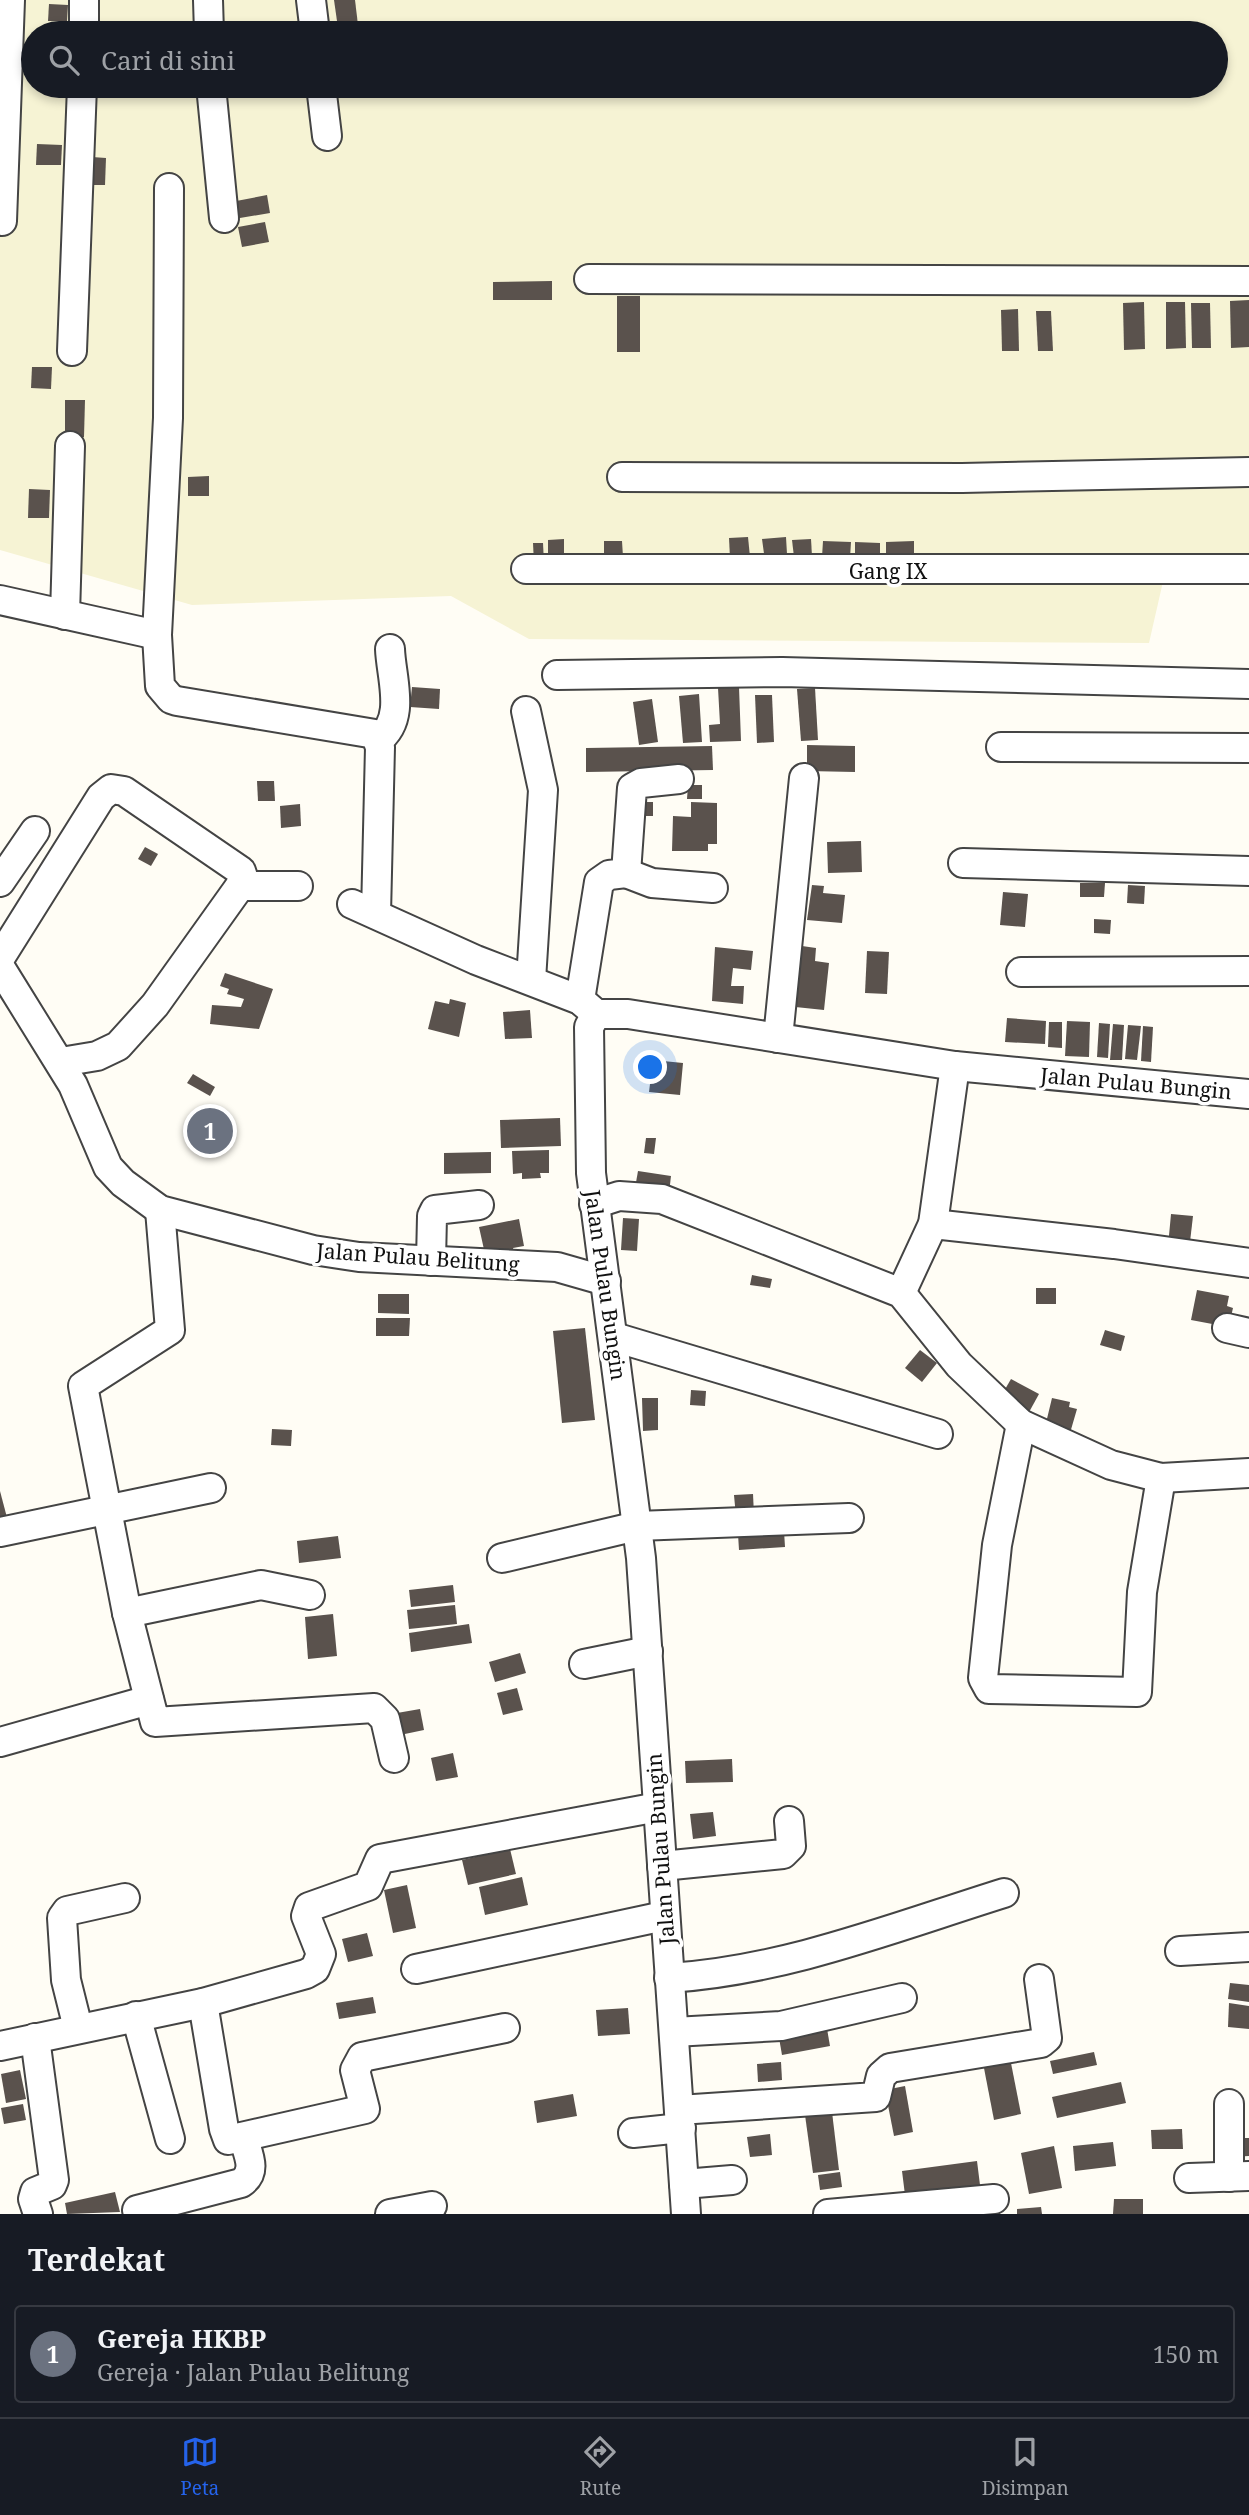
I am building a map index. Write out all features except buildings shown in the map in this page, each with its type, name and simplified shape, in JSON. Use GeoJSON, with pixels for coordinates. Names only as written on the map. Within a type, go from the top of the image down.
{"type":"FeatureCollection","features":[{"type":"Feature","properties":{"kind":"street"},"geometry":{"type":"LineString","coordinates":[[2,221],[10,0]]}},
{"type":"Feature","properties":{"kind":"street"},"geometry":{"type":"LineString","coordinates":[[84,0],[84,21]]}},
{"type":"Feature","properties":{"kind":"street"},"geometry":{"type":"LineString","coordinates":[[208,0],[209,21]]}},
{"type":"Feature","properties":{"kind":"street"},"geometry":{"type":"LineString","coordinates":[[311,0],[314,21]]}},
{"type":"Feature","properties":{"kind":"street"},"geometry":{"type":"LineString","coordinates":[[72,351],[82,98]]}},
{"type":"Feature","properties":{"kind":"street"},"geometry":{"type":"LineString","coordinates":[[212,98],[224,218]]}},
{"type":"Feature","properties":{"kind":"street"},"geometry":{"type":"LineString","coordinates":[[322,98],[327,136]]}},
{"type":"Feature","properties":{"kind":"street"},"geometry":{"type":"LineString","coordinates":[[169,188],[168,418],[158,635],[160,686],[171,699],[371,732],[378,740],[364,909],[588,1007],[599,883],[609,875],[626,873],[652,883],[713,888]]}},
{"type":"Feature","properties":{"kind":"street"},"geometry":{"type":"LineString","coordinates":[[589,279],[1249,281]]}},
{"type":"Feature","properties":{"kind":"street"},"geometry":{"type":"LineString","coordinates":[[65,615],[71,446]]}},
{"type":"Feature","properties":{"kind":"street"},"geometry":{"type":"LineString","coordinates":[[622,477],[962,478],[1249,472]]}},
{"type":"Feature","properties":{"kind":"street","name":"Gang IX"},"geometry":{"type":"LineString","coordinates":[[526,569],[1249,569]]}},
{"type":"Feature","properties":{"kind":"street"},"geometry":{"type":"LineString","coordinates":[[0,600],[158,635]]}},
{"type":"Feature","properties":{"kind":"street"},"geometry":{"type":"LineString","coordinates":[[378,740],[386,734],[395,713],[390,649]]}},
{"type":"Feature","properties":{"kind":"street"},"geometry":{"type":"LineString","coordinates":[[557,675],[782,672],[1249,684]]}},
{"type":"Feature","properties":{"kind":"street"},"geometry":{"type":"LineString","coordinates":[[526,711],[541,767],[543,790],[531,981]]}},
{"type":"Feature","properties":{"kind":"street"},"geometry":{"type":"LineString","coordinates":[[1002,747],[1249,748]]}},
{"type":"Feature","properties":{"kind":"street"},"geometry":{"type":"LineString","coordinates":[[779,1038],[804,778]]}},
{"type":"Feature","properties":{"kind":"street"},"geometry":{"type":"LineString","coordinates":[[626,873],[632,788],[641,783],[678,779]]}},
{"type":"Feature","properties":{"kind":"street"},"geometry":{"type":"LineString","coordinates":[[0,958],[101,797],[111,789],[124,791],[241,871],[243,877],[240,886],[155,1005],[118,1046],[97,1056],[61,1062]]}},
{"type":"Feature","properties":{"kind":"street"},"geometry":{"type":"LineString","coordinates":[[0,882],[35,831]]}},
{"type":"Feature","properties":{"kind":"street"},"geometry":{"type":"LineString","coordinates":[[963,863],[1249,872]]}},
{"type":"Feature","properties":{"kind":"street"},"geometry":{"type":"LineString","coordinates":[[240,886],[298,886]]}},
{"type":"Feature","properties":{"kind":"street","name":"Jalan Pulau Belitung"},"geometry":{"type":"LineString","coordinates":[[0,967],[61,1062],[108,1167],[123,1183],[159,1210],[313,1250],[359,1257],[431,1242],[556,1266],[606,1281]]}},
{"type":"Feature","properties":{"kind":"street"},"geometry":{"type":"LineString","coordinates":[[1021,972],[1249,971]]}},
{"type":"Feature","properties":{"kind":"street","name":"Jalan Pulau Bungin"},"geometry":{"type":"LineString","coordinates":[[686,2214],[637,1526],[593,1191],[588,1007],[955,1066],[1249,1094]]}},
{"type":"Feature","properties":{"kind":"street"},"geometry":{"type":"LineString","coordinates":[[901,1293],[933,1224],[955,1066]]}},
{"type":"Feature","properties":{"kind":"street"},"geometry":{"type":"LineString","coordinates":[[593,1191],[662,1199],[901,1293],[959,1365],[1021,1424],[1111,1465],[1161,1478],[1249,1473]]}},
{"type":"Feature","properties":{"kind":"street"},"geometry":{"type":"LineString","coordinates":[[431,1242],[435,1210],[479,1205]]}},
{"type":"Feature","properties":{"kind":"street"},"geometry":{"type":"LineString","coordinates":[[159,1210],[170,1331],[83,1386],[127,1613],[155,1722],[374,1708],[385,1719],[394,1758]]}},
{"type":"Feature","properties":{"kind":"street"},"geometry":{"type":"LineString","coordinates":[[933,1224],[1114,1244],[1249,1263]]}},
{"type":"Feature","properties":{"kind":"street","name":"Jalan Pulau Belitung"},"geometry":{"type":"LineString","coordinates":[[556,1266],[598,1244]]}},
{"type":"Feature","properties":{"kind":"street"},"geometry":{"type":"LineString","coordinates":[[614,1337],[938,1434]]}},
{"type":"Feature","properties":{"kind":"street"},"geometry":{"type":"LineString","coordinates":[[1021,1424],[997,1545],[983,1678],[989,1689],[1136,1692],[1142,1592],[1161,1478]]}},
{"type":"Feature","properties":{"kind":"street"},"geometry":{"type":"LineString","coordinates":[[0,1532],[211,1488]]}},
{"type":"Feature","properties":{"kind":"street"},"geometry":{"type":"LineString","coordinates":[[502,1558],[637,1526],[849,1518]]}},
{"type":"Feature","properties":{"kind":"street"},"geometry":{"type":"LineString","coordinates":[[127,1613],[261,1585],[310,1595]]}},
{"type":"Feature","properties":{"kind":"street"},"geometry":{"type":"LineString","coordinates":[[584,1664],[648,1651]]}},
{"type":"Feature","properties":{"kind":"street"},"geometry":{"type":"LineString","coordinates":[[0,1742],[149,1700]]}},
{"type":"Feature","properties":{"kind":"street"},"geometry":{"type":"LineString","coordinates":[[0,2046],[203,2003],[285,1981],[315,1969],[321,1954],[306,1916],[309,1907],[368,1886],[380,1859],[658,1807]]}},
{"type":"Feature","properties":{"kind":"street"},"geometry":{"type":"LineString","coordinates":[[662,1866],[783,1854],[791,1846],[789,1821]]}},
{"type":"Feature","properties":{"kind":"street"},"geometry":{"type":"LineString","coordinates":[[668,1978],[708,1976],[790,1958],[1004,1893]]}},
{"type":"Feature","properties":{"kind":"street"},"geometry":{"type":"LineString","coordinates":[[78,2028],[66,1980],[62,1919],[67,1911],[125,1898]]}},
{"type":"Feature","properties":{"kind":"street"},"geometry":{"type":"LineString","coordinates":[[416,1969],[664,1916]]}},
{"type":"Feature","properties":{"kind":"street"},"geometry":{"type":"LineString","coordinates":[[1180,1951],[1249,1947]]}},
{"type":"Feature","properties":{"kind":"street"},"geometry":{"type":"LineString","coordinates":[[633,2133],[680,2119],[876,2097],[881,2076],[890,2068],[1041,2043],[1047,2038],[1039,1979]]}},
{"type":"Feature","properties":{"kind":"street"},"geometry":{"type":"LineString","coordinates":[[674,2032],[781,2026],[902,1998]]}},
{"type":"Feature","properties":{"kind":"street"},"geometry":{"type":"LineString","coordinates":[[203,2003],[226,2137],[229,2140],[365,2109],[355,2070],[362,2057],[505,2028]]}},
{"type":"Feature","properties":{"kind":"street"},"geometry":{"type":"LineString","coordinates":[[136,2016],[170,2139]]}},
{"type":"Feature","properties":{"kind":"street"},"geometry":{"type":"LineString","coordinates":[[35,2038],[54,2177],[52,2185],[35,2192],[33,2199],[38,2214]]}},
{"type":"Feature","properties":{"kind":"street"},"geometry":{"type":"LineString","coordinates":[[1189,2178],[1239,2176],[1229,2104]]}},
{"type":"Feature","properties":{"kind":"street"},"geometry":{"type":"LineString","coordinates":[[137,2210],[240,2183],[248,2178],[252,2170],[243,2137]]}},
{"type":"Feature","properties":{"kind":"street"},"geometry":{"type":"LineString","coordinates":[[684,2185],[732,2180]]}},
{"type":"Feature","properties":{"kind":"street"},"geometry":{"type":"LineString","coordinates":[[828,2214],[994,2199]]}},
{"type":"Feature","properties":{"kind":"street"},"geometry":{"type":"LineString","coordinates":[[390,2214],[432,2206]]}},
{"type":"Feature","properties":{"kind":"shaded area"},"geometry":{"type":"Polygon","coordinates":[[[0,0],[1249,0],[1249,556],[1167,564],[1149,643],[529,639],[451,596],[192,605],[0,550],[0,0]]]}},
{"type":"Feature","properties":{"kind":"place","name":"Gereja HKBP"},"geometry":{"type":"Point","coordinates":[210,1131]}}]}
